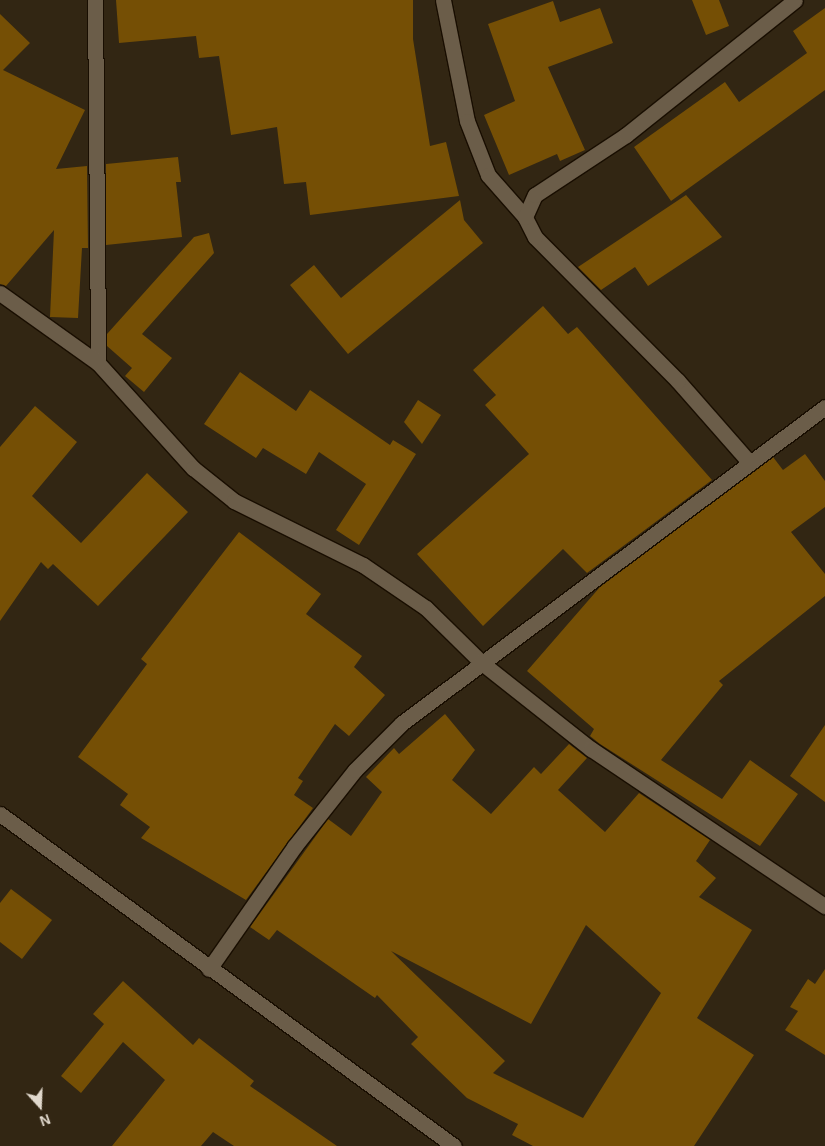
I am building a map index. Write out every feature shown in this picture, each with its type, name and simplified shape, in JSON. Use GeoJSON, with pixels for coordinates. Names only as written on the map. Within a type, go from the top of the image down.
{"type":"FeatureCollection","features":[{"type":"Feature","properties":{"kind":"street"},"geometry":{"type":"LineString","coordinates":[[95,0],[98,363]]}},
{"type":"Feature","properties":{"kind":"street"},"geometry":{"type":"LineString","coordinates":[[443,0],[467,121],[488,175],[525,217],[535,237],[678,381],[750,463]]}},
{"type":"Feature","properties":{"kind":"street"},"geometry":{"type":"LineString","coordinates":[[525,217],[535,195],[626,135],[795,0]]}},
{"type":"Feature","properties":{"kind":"street"},"geometry":{"type":"LineString","coordinates":[[0,293],[98,363],[193,468],[234,501],[363,565],[426,608],[482,663],[644,788],[825,906]]}},
{"type":"Feature","properties":{"kind":"street"},"geometry":{"type":"LineString","coordinates":[[209,969],[294,847],[355,770],[402,723],[825,407]]}},
{"type":"Feature","properties":{"kind":"street"},"geometry":{"type":"LineString","coordinates":[[0,814],[448,1144]]}},
{"type":"Feature","properties":{"kind":"building"},"geometry":{"type":"Polygon","coordinates":[[[116,0],[413,0],[413,39],[430,146],[446,142],[459,196],[310,215],[306,182],[284,184],[277,127],[231,135],[219,56],[199,58],[196,36],[119,43],[116,0]]]}},
{"type":"Feature","properties":{"kind":"building"},"geometry":{"type":"Polygon","coordinates":[[[692,0],[719,0],[729,26],[706,35],[692,0]]]}},
{"type":"Feature","properties":{"kind":"building"},"geometry":{"type":"Polygon","coordinates":[[[553,1],[560,22],[600,8],[613,43],[548,67],[585,150],[560,161],[557,154],[509,175],[484,115],[515,101],[488,24],[553,1]]]}},
{"type":"Feature","properties":{"kind":"building"},"geometry":{"type":"Polygon","coordinates":[[[825,8],[825,90],[671,201],[634,147],[725,82],[739,102],[807,53],[793,31],[825,8]]]}},
{"type":"Feature","properties":{"kind":"building"},"geometry":{"type":"Polygon","coordinates":[[[0,14],[30,43],[3,70],[85,110],[56,169],[87,166],[88,248],[82,248],[78,318],[50,317],[54,230],[6,286],[0,284],[0,14]]]}},
{"type":"Feature","properties":{"kind":"building"},"geometry":{"type":"Polygon","coordinates":[[[178,157],[181,182],[176,182],[182,237],[106,245],[106,164],[178,157]]]}},
{"type":"Feature","properties":{"kind":"building"},"geometry":{"type":"Polygon","coordinates":[[[686,195],[722,237],[648,286],[635,267],[601,290],[578,267],[686,195]]]}},
{"type":"Feature","properties":{"kind":"building"},"geometry":{"type":"Polygon","coordinates":[[[460,200],[464,220],[483,243],[348,354],[290,285],[314,265],[341,298],[460,200]]]}},
{"type":"Feature","properties":{"kind":"building"},"geometry":{"type":"Polygon","coordinates":[[[209,233],[214,253],[142,334],[172,358],[144,392],[125,376],[132,368],[107,346],[107,334],[194,237],[209,233]]]}},
{"type":"Feature","properties":{"kind":"building"},"geometry":{"type":"Polygon","coordinates":[[[543,306],[568,334],[577,327],[712,480],[587,573],[563,549],[483,626],[417,554],[529,454],[485,405],[496,395],[473,370],[543,306]]]}},
{"type":"Feature","properties":{"kind":"building"},"geometry":{"type":"Polygon","coordinates":[[[240,372],[296,411],[310,390],[390,445],[393,440],[416,454],[359,545],[336,530],[366,484],[319,452],[306,474],[263,448],[256,458],[204,424],[240,372]]]}},
{"type":"Feature","properties":{"kind":"building"},"geometry":{"type":"Polygon","coordinates":[[[418,400],[441,415],[422,444],[404,422],[418,400]]]}},
{"type":"Feature","properties":{"kind":"building"},"geometry":{"type":"Polygon","coordinates":[[[35,406],[77,442],[32,496],[81,543],[147,473],[188,512],[98,606],[53,564],[48,569],[41,562],[0,621],[0,447],[35,406]]]}},
{"type":"Feature","properties":{"kind":"building"},"geometry":{"type":"Polygon","coordinates":[[[805,454],[825,481],[825,507],[791,532],[825,574],[825,596],[719,681],[723,685],[661,760],[722,799],[750,760],[798,794],[760,846],[600,744],[590,736],[594,729],[527,671],[600,587],[773,457],[783,470],[805,454]]]}},
{"type":"Feature","properties":{"kind":"building"},"geometry":{"type":"Polygon","coordinates":[[[239,532],[321,594],[306,614],[362,656],[354,667],[385,695],[349,736],[335,724],[298,778],[303,781],[294,795],[313,808],[246,900],[141,838],[150,827],[120,805],[128,794],[78,757],[147,664],[141,659],[239,532]]]}},
{"type":"Feature","properties":{"kind":"building"},"geometry":{"type":"Polygon","coordinates":[[[445,714],[475,750],[452,780],[491,814],[534,767],[541,774],[569,744],[587,758],[558,790],[605,832],[639,793],[710,840],[696,861],[716,878],[699,897],[752,930],[697,1018],[754,1055],[694,1146],[533,1146],[512,1135],[518,1124],[467,1098],[411,1044],[418,1037],[377,995],[375,998],[277,930],[269,940],[250,927],[328,819],[351,836],[382,792],[366,777],[394,748],[399,754],[445,714]],[[586,925],[531,1024],[391,951],[505,1061],[493,1073],[583,1118],[661,993],[586,925]]]}},
{"type":"Feature","properties":{"kind":"building"},"geometry":{"type":"Polygon","coordinates":[[[825,725],[825,802],[790,776],[825,725]]]}},
{"type":"Feature","properties":{"kind":"building"},"geometry":{"type":"Polygon","coordinates":[[[11,889],[52,920],[22,959],[0,942],[0,903],[11,889]]]}},
{"type":"Feature","properties":{"kind":"building"},"geometry":{"type":"Polygon","coordinates":[[[825,969],[825,1055],[785,1030],[798,1011],[790,1007],[808,979],[815,984],[825,969]]]}},
{"type":"Feature","properties":{"kind":"building"},"geometry":{"type":"Polygon","coordinates":[[[123,981],[193,1045],[199,1038],[254,1081],[250,1086],[337,1146],[234,1146],[213,1132],[201,1146],[112,1146],[165,1080],[123,1042],[81,1093],[61,1076],[104,1024],[93,1014],[123,981]]]}}]}
